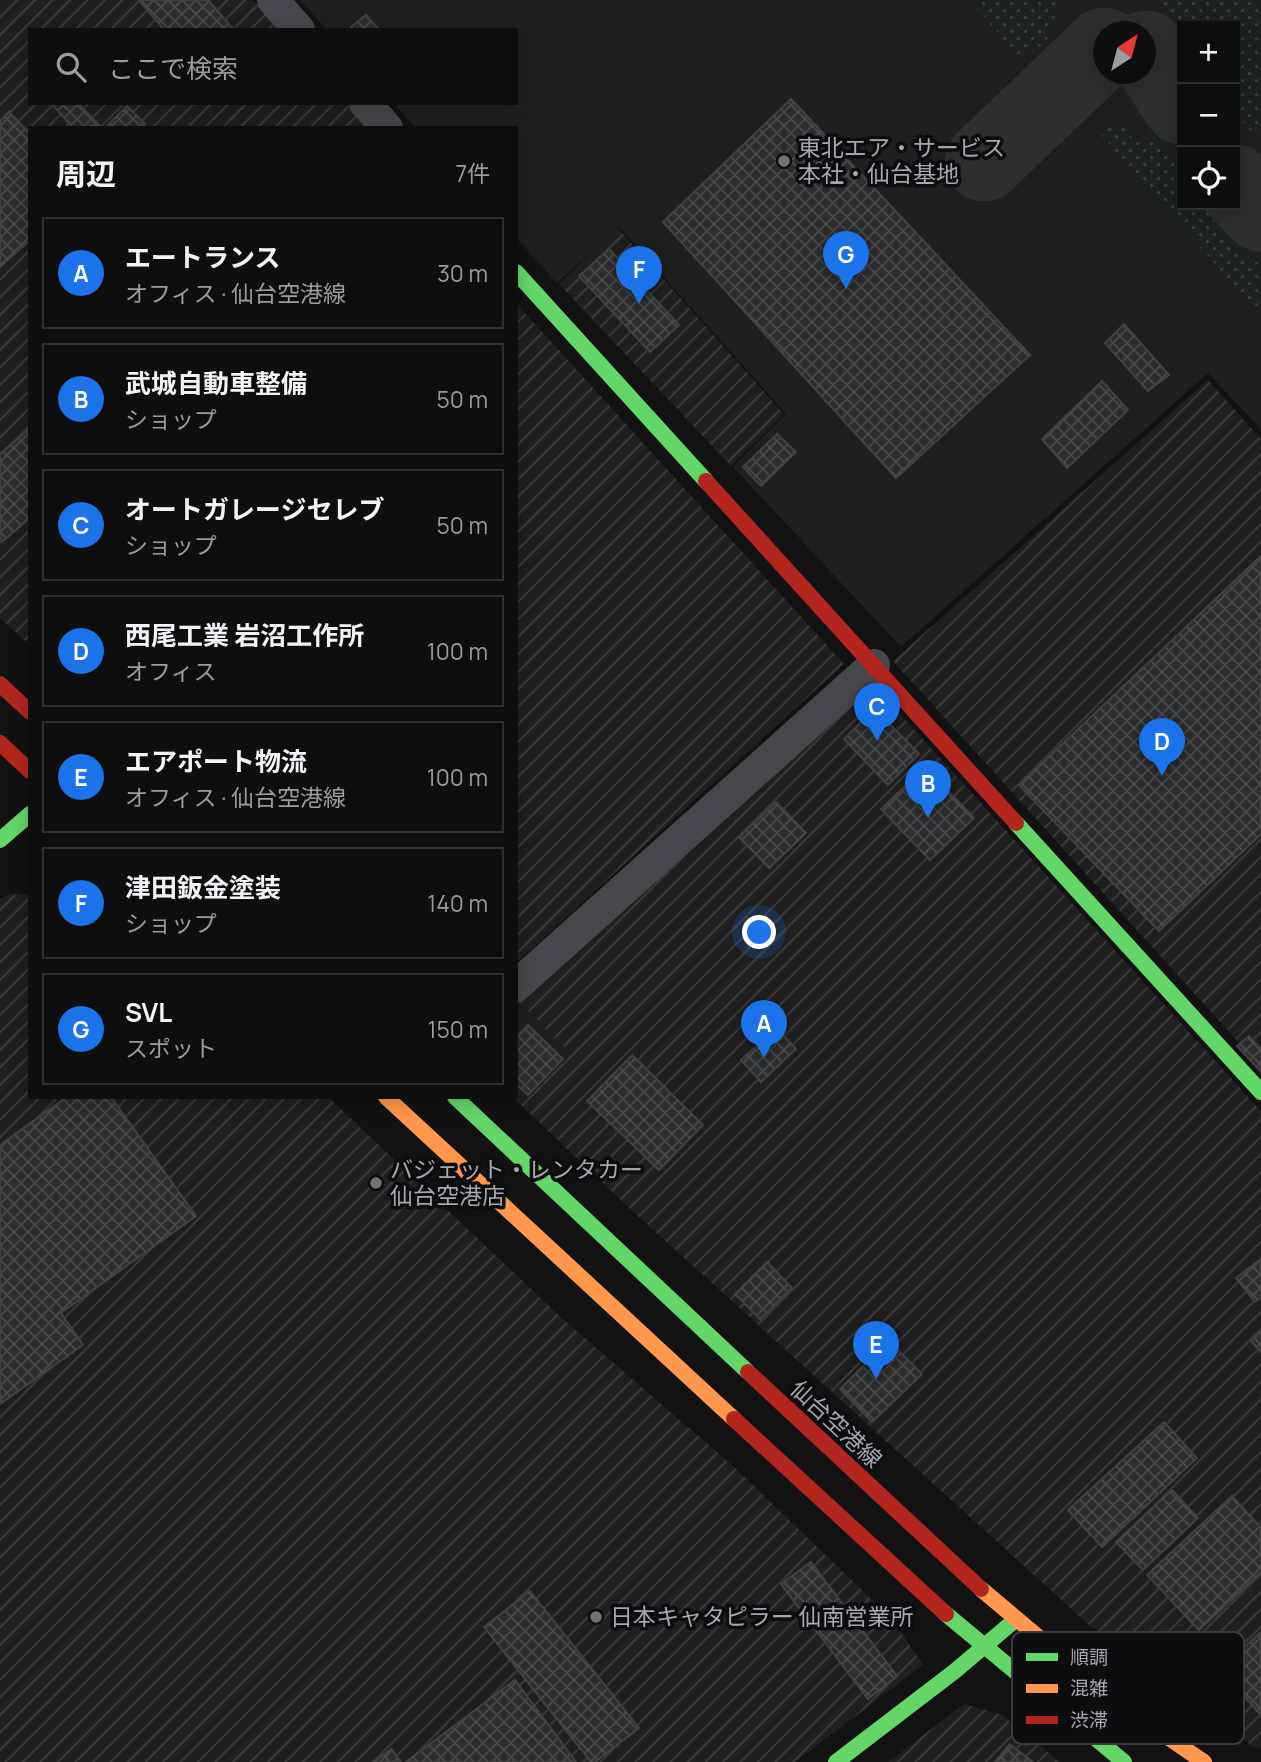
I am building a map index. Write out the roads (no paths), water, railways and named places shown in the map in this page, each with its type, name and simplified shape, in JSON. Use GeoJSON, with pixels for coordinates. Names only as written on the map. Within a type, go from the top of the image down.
{"type":"FeatureCollection","features":[{"type":"Feature","properties":{"kind":"main road"},"geometry":{"type":"LineString","coordinates":[[518,274],[1261,1092]]}},
{"type":"Feature","properties":{"kind":"main road"},"geometry":{"type":"LineString","coordinates":[[0,684],[28,710]]}},
{"type":"Feature","properties":{"kind":"main road"},"geometry":{"type":"LineString","coordinates":[[0,743],[28,769]]}},
{"type":"Feature","properties":{"kind":"main road"},"geometry":{"type":"LineString","coordinates":[[0,840],[28,816]]}},
{"type":"Feature","properties":{"kind":"main road"},"geometry":{"type":"LineString","coordinates":[[391,1099],[983,1648],[1012,1671]]}},
{"type":"Feature","properties":{"kind":"main road","name":"仙台空港線"},"geometry":{"type":"LineString","coordinates":[[457,1099],[1031,1632]]}},
{"type":"Feature","properties":{"kind":"main road"},"geometry":{"type":"LineString","coordinates":[[836,1762],[1016,1620]]}},
{"type":"Feature","properties":{"kind":"main road"},"geometry":{"type":"LineString","coordinates":[[1102,1744],[1124,1762]]}},
{"type":"Feature","properties":{"kind":"main road","name":"仙台空港線"},"geometry":{"type":"LineString","coordinates":[[1178,1744],[1204,1762]]}},
{"type":"Feature","properties":{"kind":"street"},"geometry":{"type":"LineString","coordinates":[[273,0],[297,28]]}},
{"type":"Feature","properties":{"kind":"street"},"geometry":{"type":"LineString","coordinates":[[367,105],[385,126]]}},
{"type":"Feature","properties":{"kind":"street"},"geometry":{"type":"LineString","coordinates":[[518,984],[874,665]]}},
{"type":"Feature","properties":{"kind":"place","name":"東北エア・サービス 本社・仙台基地"},"geometry":{"type":"Point","coordinates":[784,161]}},
{"type":"Feature","properties":{"kind":"place","name":"SVL"},"geometry":{"type":"Point","coordinates":[846,289]}},
{"type":"Feature","properties":{"kind":"place","name":"津田鈑金塗装"},"geometry":{"type":"Point","coordinates":[639,304]}},
{"type":"Feature","properties":{"kind":"place","name":"オートガレージセレブ"},"geometry":{"type":"Point","coordinates":[877,741]}},
{"type":"Feature","properties":{"kind":"place","name":"西尾工業 岩沼工作所"},"geometry":{"type":"Point","coordinates":[1162,776]}},
{"type":"Feature","properties":{"kind":"place","name":"武城自動車整備"},"geometry":{"type":"Point","coordinates":[928,818]}},
{"type":"Feature","properties":{"kind":"place","name":"エートランス"},"geometry":{"type":"Point","coordinates":[764,1058]}},
{"type":"Feature","properties":{"kind":"place","name":"バジェット・レンタカー 仙台空港店"},"geometry":{"type":"Point","coordinates":[376,1183]}},
{"type":"Feature","properties":{"kind":"place","name":"エアポート物流"},"geometry":{"type":"Point","coordinates":[876,1379]}},
{"type":"Feature","properties":{"kind":"place","name":"日本キャタピラー 仙南営業所"},"geometry":{"type":"Point","coordinates":[596,1617]}}]}
